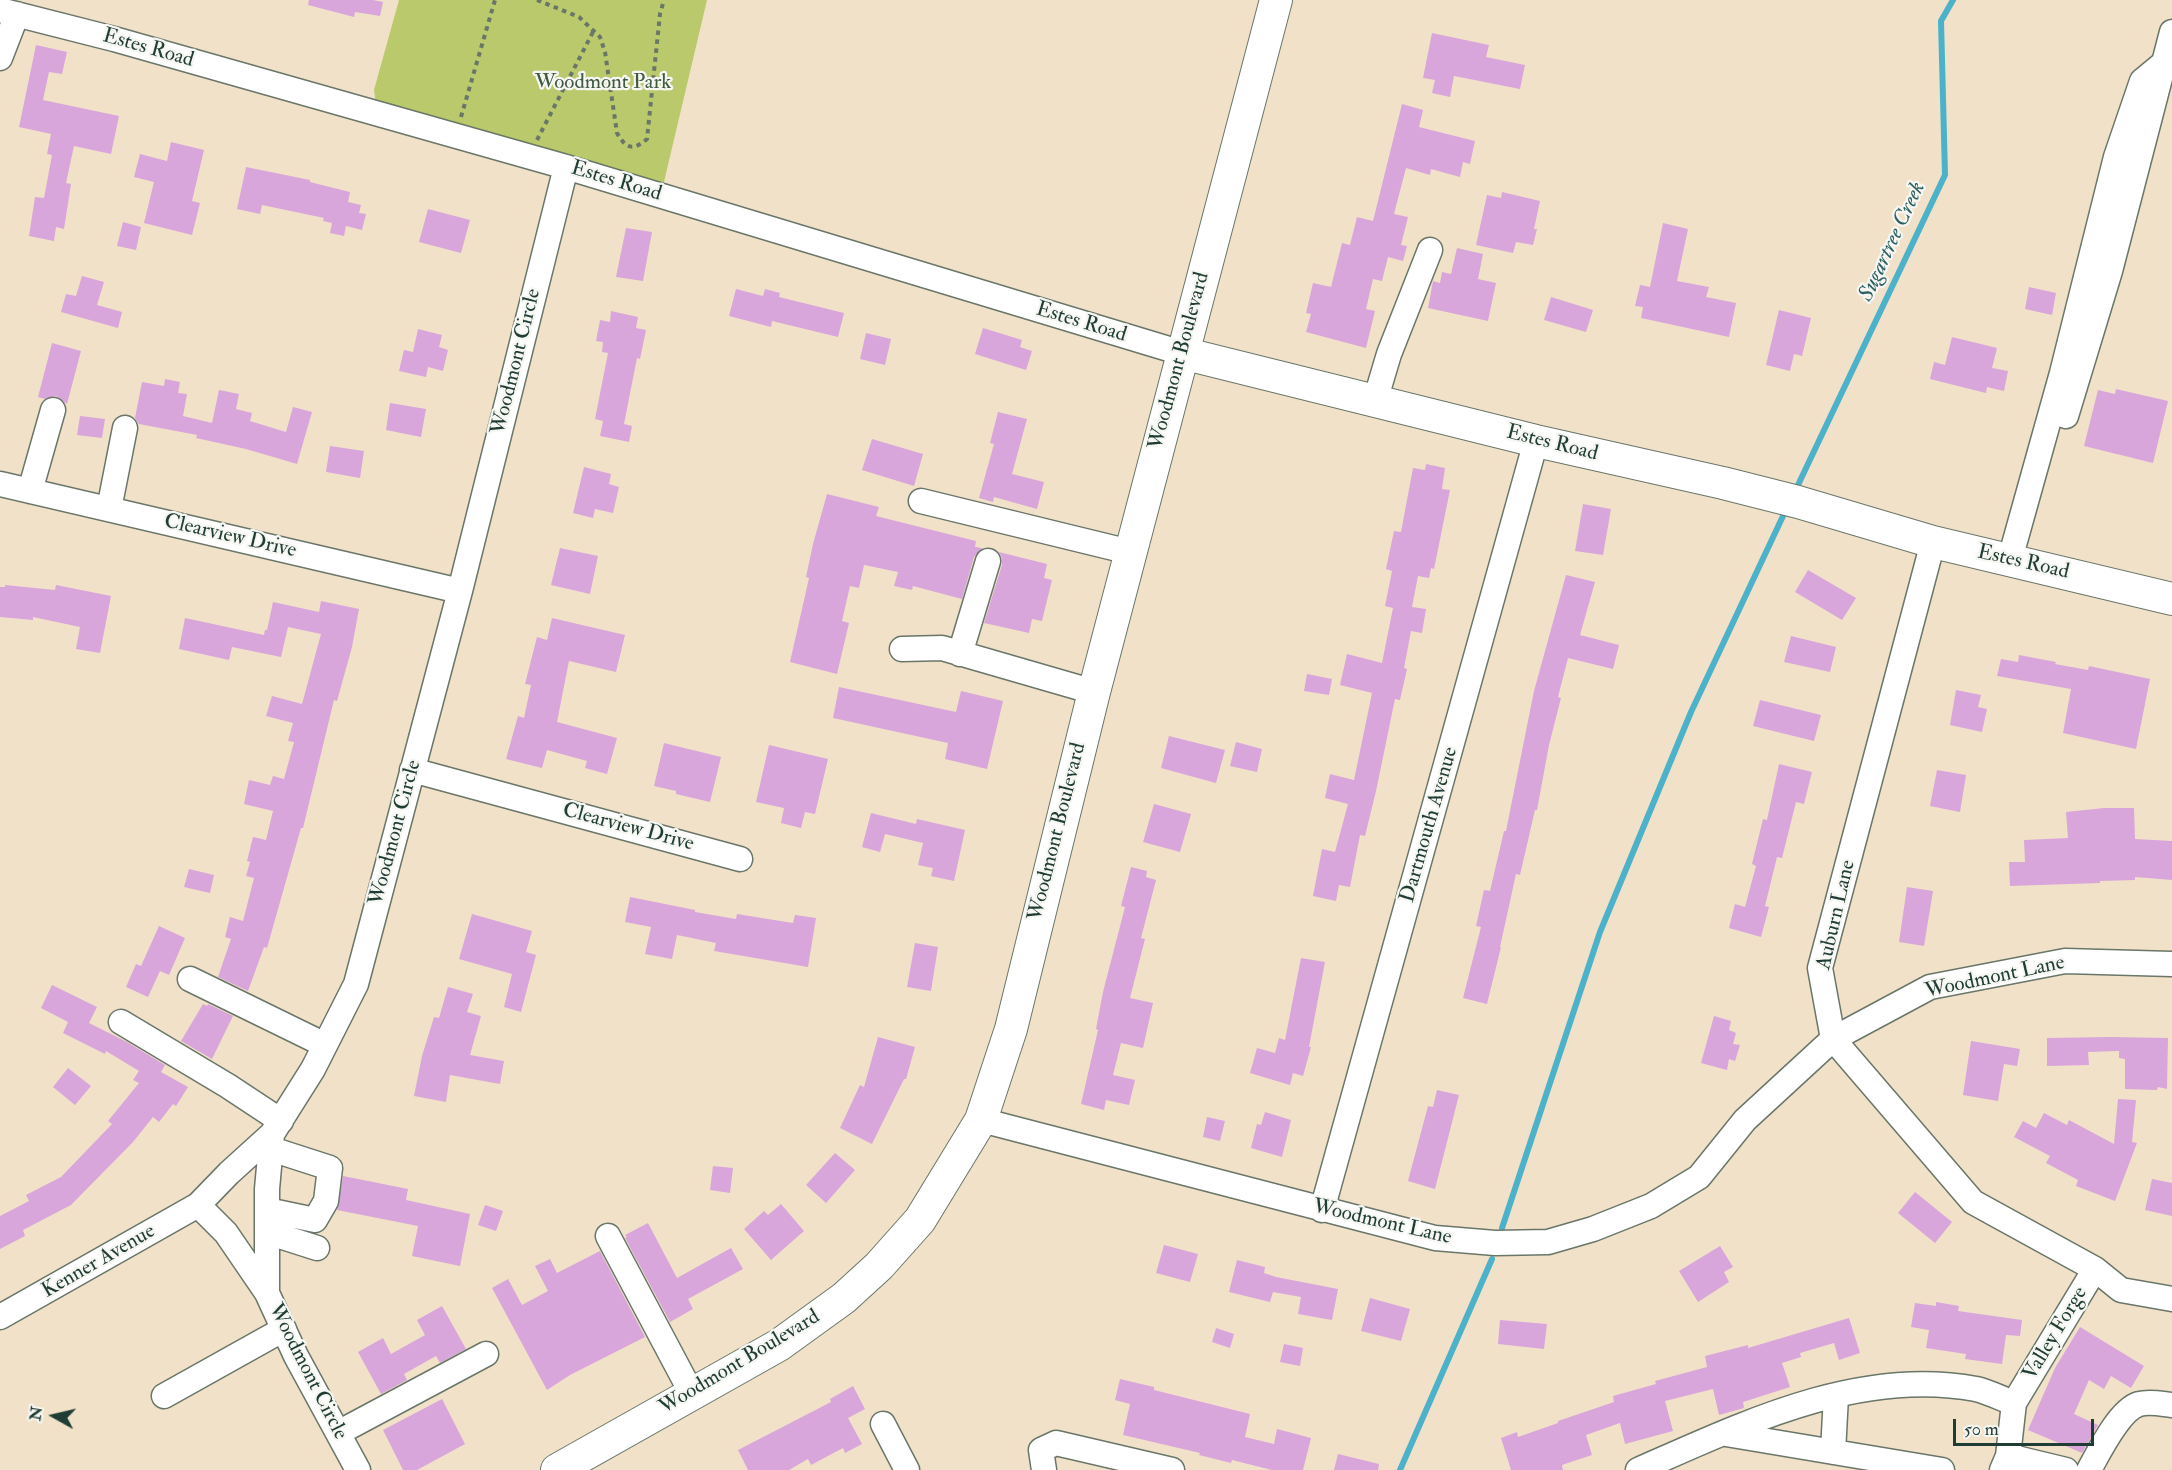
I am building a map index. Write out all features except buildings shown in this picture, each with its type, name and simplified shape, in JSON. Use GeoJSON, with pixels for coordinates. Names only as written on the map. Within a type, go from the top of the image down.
{"type":"FeatureCollection","features":[{"type":"Feature","properties":{"kind":"main road","name":"Woodmont Boulevard"},"geometry":{"type":"LineString","coordinates":[[557,1470],[779,1345],[844,1298],[879,1266],[920,1220],[981,1120],[1011,1029],[1130,552],[1276,0]]}},
{"type":"Feature","properties":{"kind":"main road","name":"Estes Road"},"geometry":{"type":"LineString","coordinates":[[1182,353],[1536,441],[1734,486],[1933,542],[2172,599]]}},
{"type":"Feature","properties":{"kind":"street","name":"Estes Road"},"geometry":{"type":"LineString","coordinates":[[8,12],[114,39],[566,167],[1182,353]]}},
{"type":"Feature","properties":{"kind":"street"},"geometry":{"type":"LineString","coordinates":[[0,58],[8,12]]}},
{"type":"Feature","properties":{"kind":"street"},"geometry":{"type":"LineString","coordinates":[[2010,559],[2070,375],[2100,268],[2138,170],[2172,32]]}},
{"type":"Feature","properties":{"kind":"street"},"geometry":{"type":"LineString","coordinates":[[2100,268],[2114,165],[2142,81],[2164,62]]}},
{"type":"Feature","properties":{"kind":"street"},"geometry":{"type":"LineString","coordinates":[[2114,165],[2138,170]]}},
{"type":"Feature","properties":{"kind":"street","name":"Woodmont Circle"},"geometry":{"type":"LineString","coordinates":[[358,1470],[267,1293],[267,1221],[274,1135],[313,1069],[356,984],[460,591],[566,167]]}},
{"type":"Feature","properties":{"kind":"street"},"geometry":{"type":"LineString","coordinates":[[1375,401],[1389,354],[1430,250]]}},
{"type":"Feature","properties":{"kind":"street"},"geometry":{"type":"LineString","coordinates":[[30,491],[53,410]]}},
{"type":"Feature","properties":{"kind":"street"},"geometry":{"type":"LineString","coordinates":[[109,509],[125,428]]}},
{"type":"Feature","properties":{"kind":"street","name":"Dartmouth Avenue"},"geometry":{"type":"LineString","coordinates":[[1322,1210],[1536,441]]}},
{"type":"Feature","properties":{"kind":"street","name":"Clearview Drive"},"geometry":{"type":"LineString","coordinates":[[0,484],[460,591]]}},
{"type":"Feature","properties":{"kind":"street"},"geometry":{"type":"LineString","coordinates":[[921,501],[1130,552]]}},
{"type":"Feature","properties":{"kind":"street","name":"Auburn Lane"},"geometry":{"type":"LineString","coordinates":[[1833,1039],[1820,968],[1933,542]]}},
{"type":"Feature","properties":{"kind":"street"},"geometry":{"type":"LineString","coordinates":[[960,654],[988,561]]}},
{"type":"Feature","properties":{"kind":"street"},"geometry":{"type":"LineString","coordinates":[[902,649],[942,648],[1094,692]]}},
{"type":"Feature","properties":{"kind":"street","name":"Clearview Drive"},"geometry":{"type":"LineString","coordinates":[[412,770],[740,859]]}},
{"type":"Feature","properties":{"kind":"street","name":"Woodmont Lane"},"geometry":{"type":"LineString","coordinates":[[981,1120],[1435,1238],[1495,1243],[1548,1242],[1593,1229],[1652,1206],[1699,1177],[1745,1120],[1833,1039],[1930,987],[2065,961],[2172,964]]}},
{"type":"Feature","properties":{"kind":"street"},"geometry":{"type":"LineString","coordinates":[[190,979],[325,1045]]}},
{"type":"Feature","properties":{"kind":"street"},"geometry":{"type":"LineString","coordinates":[[121,1022],[228,1086],[274,1135],[330,1168],[326,1201],[315,1220],[267,1221]]}},
{"type":"Feature","properties":{"kind":"street"},"geometry":{"type":"LineString","coordinates":[[1833,1039],[1973,1202],[2095,1269],[2121,1290],[2172,1299]]}},
{"type":"Feature","properties":{"kind":"street","name":"Kenner Avenue"},"geometry":{"type":"LineString","coordinates":[[0,1317],[198,1205],[230,1173],[274,1135]]}},
{"type":"Feature","properties":{"kind":"street"},"geometry":{"type":"LineString","coordinates":[[198,1205],[226,1233],[267,1293]]}},
{"type":"Feature","properties":{"kind":"street"},"geometry":{"type":"LineString","coordinates":[[267,1221],[317,1248]]}},
{"type":"Feature","properties":{"kind":"street"},"geometry":{"type":"LineString","coordinates":[[608,1236],[692,1394]]}},
{"type":"Feature","properties":{"kind":"street","name":"Valley Forge"},"geometry":{"type":"LineString","coordinates":[[2005,1463],[2014,1403],[2095,1269]]}},
{"type":"Feature","properties":{"kind":"street"},"geometry":{"type":"LineString","coordinates":[[164,1396],[284,1329]]}},
{"type":"Feature","properties":{"kind":"street"},"geometry":{"type":"LineString","coordinates":[[338,1433],[486,1354]]}},
{"type":"Feature","properties":{"kind":"street"},"geometry":{"type":"LineString","coordinates":[[1638,1470],[1805,1402],[1895,1385],[1946,1385],[1978,1389],[2014,1403]]}},
{"type":"Feature","properties":{"kind":"street"},"geometry":{"type":"LineString","coordinates":[[1833,1452],[1836,1396]]}},
{"type":"Feature","properties":{"kind":"street"},"geometry":{"type":"LineString","coordinates":[[2089,1470],[2125,1413],[2139,1404],[2172,1405]]}},
{"type":"Feature","properties":{"kind":"street"},"geometry":{"type":"LineString","coordinates":[[883,1424],[908,1470]]}},
{"type":"Feature","properties":{"kind":"street"},"geometry":{"type":"LineString","coordinates":[[1724,1434],[1941,1470]]}},
{"type":"Feature","properties":{"kind":"street"},"geometry":{"type":"LineString","coordinates":[[1044,1470],[1041,1450],[1056,1443],[1172,1470]]}},
{"type":"Feature","properties":{"kind":"street"},"geometry":{"type":"LineString","coordinates":[[2005,1463],[2066,1470]]}},
{"type":"Feature","properties":{"kind":"path"},"geometry":{"type":"LineString","coordinates":[[456,136],[495,0]]}},
{"type":"Feature","properties":{"kind":"path"},"geometry":{"type":"LineString","coordinates":[[537,0],[579,17],[600,37],[605,52],[617,133],[622,143],[631,147],[640,145],[648,139],[660,15],[664,0]]}},
{"type":"Feature","properties":{"kind":"path"},"geometry":{"type":"LineString","coordinates":[[537,141],[594,30]]}},
{"type":"Feature","properties":{"kind":"green space","name":"Woodmont Park"},"geometry":{"type":"Polygon","coordinates":[[[399,0],[707,0],[663,186],[376,104],[374,90],[399,0]]]}},
{"type":"Feature","properties":{"kind":"waterway","name":"Sugartree Creek"},"geometry":{"type":"LineString","coordinates":[[1798,485],[1945,175],[1941,21],[1953,0]]}},
{"type":"Feature","properties":{"kind":"waterway"},"geometry":{"type":"LineString","coordinates":[[1502,1228],[1600,932],[1691,712],[1783,516]]}},
{"type":"Feature","properties":{"kind":"waterway"},"geometry":{"type":"LineString","coordinates":[[1400,1470],[1492,1259]]}}]}
